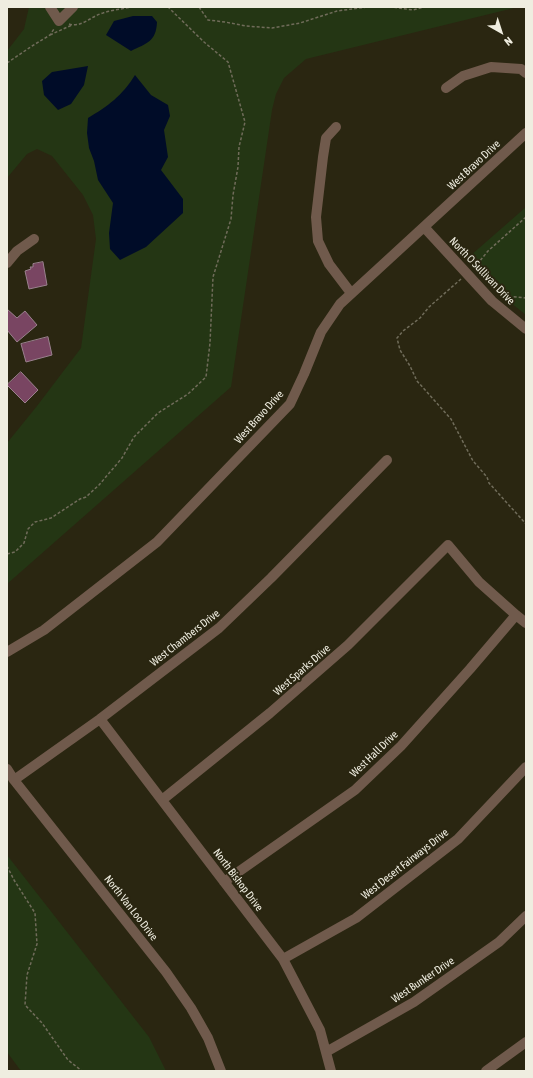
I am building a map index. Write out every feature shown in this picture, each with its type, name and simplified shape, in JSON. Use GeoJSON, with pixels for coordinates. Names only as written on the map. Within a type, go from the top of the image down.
{"type":"FeatureCollection","features":[{"type":"Feature","properties":{"kind":"street"},"geometry":{"type":"LineString","coordinates":[[50,7],[59,21],[73,7]]}},
{"type":"Feature","properties":{"kind":"street"},"geometry":{"type":"LineString","coordinates":[[446,88],[463,76],[491,67],[521,69],[526,73]]}},
{"type":"Feature","properties":{"kind":"street"},"geometry":{"type":"LineString","coordinates":[[336,127],[326,138],[316,217],[318,241],[328,264],[352,293]]}},
{"type":"Feature","properties":{"kind":"street","name":"West Bravo Drive"},"geometry":{"type":"LineString","coordinates":[[7,652],[44,630],[157,542],[290,404],[321,332],[340,304],[526,133]]}},
{"type":"Feature","properties":{"kind":"street","name":"North O Sullivan Drive"},"geometry":{"type":"LineString","coordinates":[[424,227],[492,301],[526,329]]}},
{"type":"Feature","properties":{"kind":"street"},"geometry":{"type":"LineString","coordinates":[[7,263],[17,251],[34,239]]}},
{"type":"Feature","properties":{"kind":"street","name":"West Chambers Drive"},"geometry":{"type":"LineString","coordinates":[[14,780],[100,719],[219,628],[271,578],[386,460]]}},
{"type":"Feature","properties":{"kind":"street","name":"West Sparks Drive"},"geometry":{"type":"LineString","coordinates":[[162,800],[270,713],[348,645],[448,545],[479,582],[516,615]]}},
{"type":"Feature","properties":{"kind":"street"},"geometry":{"type":"LineString","coordinates":[[516,615],[526,623]]}},
{"type":"Feature","properties":{"kind":"street","name":"West Hall Drive"},"geometry":{"type":"LineString","coordinates":[[224,882],[354,790],[401,746],[516,615]]}},
{"type":"Feature","properties":{"kind":"street","name":"North Bishop Drive"},"geometry":{"type":"LineString","coordinates":[[100,719],[283,959],[320,1030],[331,1071]]}},
{"type":"Feature","properties":{"kind":"street","name":"West Desert Fairways Drive"},"geometry":{"type":"LineString","coordinates":[[283,959],[356,918],[452,844],[526,767]]}},
{"type":"Feature","properties":{"kind":"street","name":"North Van Loo Drive"},"geometry":{"type":"LineString","coordinates":[[7,769],[14,780],[166,972],[191,1008],[208,1038],[221,1071]]}},
{"type":"Feature","properties":{"kind":"street","name":"West Bunker Drive"},"geometry":{"type":"LineString","coordinates":[[326,1052],[414,1002],[499,942],[526,916]]}},
{"type":"Feature","properties":{"kind":"street"},"geometry":{"type":"LineString","coordinates":[[486,1071],[526,1042]]}},
{"type":"Feature","properties":{"kind":"path"},"geometry":{"type":"LineString","coordinates":[[7,63],[50,35],[59,21],[73,25],[83,23],[102,13],[131,7]]}},
{"type":"Feature","properties":{"kind":"path"},"geometry":{"type":"LineString","coordinates":[[7,554],[14,552],[24,543],[28,529],[35,522],[51,518],[76,501],[86,497],[99,485],[122,458],[134,437],[158,413],[188,394],[206,377],[210,343],[213,277],[231,219],[233,195],[238,167],[239,147],[245,122],[228,62],[204,42],[168,7]]}},
{"type":"Feature","properties":{"kind":"path"},"geometry":{"type":"LineString","coordinates":[[199,7],[208,20],[246,26],[272,28],[300,23],[337,11],[367,7],[392,7],[413,10],[426,7]]}},
{"type":"Feature","properties":{"kind":"path"},"geometry":{"type":"LineString","coordinates":[[472,269],[479,263],[488,251],[526,217]]}},
{"type":"Feature","properties":{"kind":"path"},"geometry":{"type":"LineString","coordinates":[[479,263],[507,296],[526,298]]}},
{"type":"Feature","properties":{"kind":"path"},"geometry":{"type":"LineString","coordinates":[[462,279],[429,307],[420,318],[397,338],[400,350],[417,381],[451,420],[473,461],[487,477],[489,483],[526,524]]}},
{"type":"Feature","properties":{"kind":"path"},"geometry":{"type":"LineString","coordinates":[[7,866],[35,913],[37,944],[26,976],[25,1005],[42,1023],[68,1060],[82,1071]]}},
{"type":"Feature","properties":{"kind":"green space"},"geometry":{"type":"Polygon","coordinates":[[[29,7],[518,7],[306,59],[284,78],[276,94],[272,110],[231,387],[7,584],[7,443],[81,348],[96,239],[93,215],[83,195],[52,156],[37,149],[27,154],[7,178],[7,51],[24,29],[29,7]]]}},
{"type":"Feature","properties":{"kind":"green space"},"geometry":{"type":"Polygon","coordinates":[[[526,207],[526,315],[506,299],[470,256],[526,207]]]}},
{"type":"Feature","properties":{"kind":"green space"},"geometry":{"type":"Polygon","coordinates":[[[7,855],[149,1037],[166,1071],[21,1071],[7,1052],[7,855]]]}},
{"type":"Feature","properties":{"kind":"water"},"geometry":{"type":"Polygon","coordinates":[[[133,16],[152,16],[157,22],[153,38],[146,44],[131,51],[106,35],[114,21],[133,16]]]}},
{"type":"Feature","properties":{"kind":"water"},"geometry":{"type":"Polygon","coordinates":[[[88,66],[84,85],[71,104],[58,110],[44,95],[42,81],[52,72],[88,66]]]}},
{"type":"Feature","properties":{"kind":"water"},"geometry":{"type":"Polygon","coordinates":[[[135,75],[151,95],[168,105],[170,116],[164,130],[168,157],[161,170],[183,199],[183,213],[146,247],[120,260],[110,249],[109,233],[113,203],[98,180],[94,161],[89,148],[87,133],[88,118],[114,100],[125,89],[135,75]]]}},
{"type":"Feature","properties":{"kind":"building"},"geometry":{"type":"Polygon","coordinates":[[[43,262],[47,285],[29,289],[25,271],[31,269],[30,267],[33,267],[33,264],[43,262]]]}},
{"type":"Feature","properties":{"kind":"building"},"geometry":{"type":"Polygon","coordinates":[[[7,309],[17,318],[25,311],[37,325],[17,342],[7,330],[7,309]]]}},
{"type":"Feature","properties":{"kind":"building"},"geometry":{"type":"Polygon","coordinates":[[[48,337],[52,355],[26,362],[21,344],[48,337]]]}},
{"type":"Feature","properties":{"kind":"building"},"geometry":{"type":"Polygon","coordinates":[[[21,372],[38,390],[25,403],[7,385],[21,372]]]}}]}
